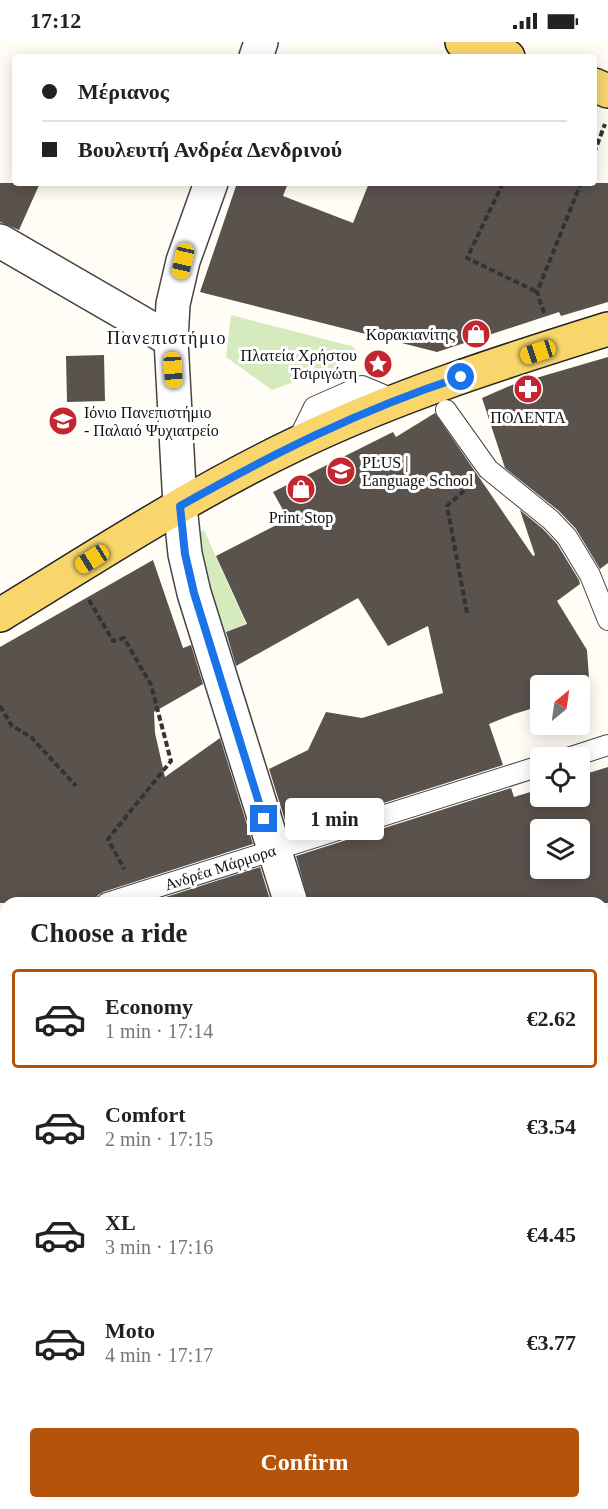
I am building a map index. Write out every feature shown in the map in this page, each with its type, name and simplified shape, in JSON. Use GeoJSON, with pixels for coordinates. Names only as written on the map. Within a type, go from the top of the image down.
{"type":"FeatureCollection","features":[{"type":"Feature","properties":{"kind":"main road"},"geometry":{"type":"LineString","coordinates":[[462,42],[499,54]]}},
{"type":"Feature","properties":{"kind":"main road"},"geometry":{"type":"LineString","coordinates":[[597,91],[607,106]]}},
{"type":"Feature","properties":{"kind":"main road"},"geometry":{"type":"LineString","coordinates":[[0,615],[180,506],[296,444],[395,400],[608,329]]}},
{"type":"Feature","properties":{"kind":"street"},"geometry":{"type":"LineString","coordinates":[[210,186],[183,261],[173,304],[171,340],[180,506],[185,554],[194,593],[289,897]]}},
{"type":"Feature","properties":{"kind":"street"},"geometry":{"type":"LineString","coordinates":[[0,241],[171,340]]}},
{"type":"Feature","properties":{"kind":"lane"},"geometry":{"type":"LineString","coordinates":[[446,410],[488,469],[551,520],[567,537],[590,575],[608,620]]}},
{"type":"Feature","properties":{"kind":"lane"},"geometry":{"type":"LineString","coordinates":[[590,751],[608,745]]}},
{"type":"Feature","properties":{"kind":"lane","name":"Ανδρέα Μάρμορα"},"geometry":{"type":"LineString","coordinates":[[125,897],[530,769]]}},
{"type":"Feature","properties":{"kind":"path"},"geometry":{"type":"LineString","coordinates":[[597,142],[607,106]]}},
{"type":"Feature","properties":{"kind":"path"},"geometry":{"type":"LineString","coordinates":[[502,186],[467,258],[537,292]]}},
{"type":"Feature","properties":{"kind":"path"},"geometry":{"type":"LineString","coordinates":[[546,322],[537,292],[580,186]]}},
{"type":"Feature","properties":{"kind":"path"},"geometry":{"type":"LineString","coordinates":[[467,613],[447,506],[488,469]]}},
{"type":"Feature","properties":{"kind":"path"},"geometry":{"type":"LineString","coordinates":[[72,571],[113,641],[124,638],[151,686],[171,761],[108,839],[137,893]]}},
{"type":"Feature","properties":{"kind":"path"},"geometry":{"type":"LineString","coordinates":[[0,706],[12,726],[31,737],[76,786]]}},
{"type":"Feature","properties":{"kind":"green space"},"geometry":{"type":"Polygon","coordinates":[[[231,315],[351,346],[359,352],[351,361],[272,390],[226,357],[231,315]]]}},
{"type":"Feature","properties":{"kind":"green space"},"geometry":{"type":"Polygon","coordinates":[[[204,530],[246,624],[220,634],[197,534],[204,530]]]}},
{"type":"Feature","properties":{"kind":"building"},"geometry":{"type":"Polygon","coordinates":[[[0,183],[12,183],[12,186],[39,186],[19,230],[0,222],[0,183]]]}},
{"type":"Feature","properties":{"kind":"building"},"geometry":{"type":"Polygon","coordinates":[[[597,183],[608,183],[608,302],[561,316],[559,312],[437,352],[200,292],[236,186],[287,186],[283,196],[353,223],[368,186],[597,186],[597,183]]]}},
{"type":"Feature","properties":{"kind":"building"},"geometry":{"type":"Polygon","coordinates":[[[104,355],[105,401],[67,402],[66,356],[104,355]]]}},
{"type":"Feature","properties":{"kind":"building"},"geometry":{"type":"Polygon","coordinates":[[[608,357],[608,563],[600,569],[576,529],[559,511],[505,468],[482,398],[512,385],[608,357]]]}},
{"type":"Feature","properties":{"kind":"building"},"geometry":{"type":"Polygon","coordinates":[[[435,413],[533,556],[535,555],[520,510],[557,544],[580,584],[557,601],[587,650],[589,675],[530,675],[530,709],[489,724],[503,765],[289,833],[269,769],[308,750],[326,712],[362,718],[443,693],[428,626],[388,646],[358,598],[236,666],[226,632],[247,624],[216,556],[288,519],[273,492],[393,432],[396,437],[435,413]]]}},
{"type":"Feature","properties":{"kind":"building"},"geometry":{"type":"Polygon","coordinates":[[[153,560],[183,648],[191,645],[203,684],[154,712],[155,733],[165,777],[220,738],[253,844],[103,892],[97,897],[0,897],[0,647],[153,560]]]}},
{"type":"Feature","properties":{"kind":"building"},"geometry":{"type":"Polygon","coordinates":[[[608,767],[608,897],[307,897],[296,856],[511,788],[514,797],[530,792],[530,807],[590,807],[590,773],[608,767]]]}},
{"type":"Feature","properties":{"kind":"building"},"geometry":{"type":"Polygon","coordinates":[[[260,867],[269,897],[166,897],[260,867]]]}},
{"type":"Feature","properties":{"kind":"place","name":"Κορακιανίτης"},"geometry":{"type":"Point","coordinates":[476,334]}},
{"type":"Feature","properties":{"kind":"place","name":"Πλατεία Χρήστου Τσιριγώτη"},"geometry":{"type":"Point","coordinates":[378,364]}},
{"type":"Feature","properties":{"kind":"place","name":"ΠΟΛΕΝΤΑ"},"geometry":{"type":"Point","coordinates":[528,389]}},
{"type":"Feature","properties":{"kind":"place","name":"Ιόνιο Πανεπιστήμιο - Παλαιό Ψυχιατρείο"},"geometry":{"type":"Point","coordinates":[63,421]}},
{"type":"Feature","properties":{"kind":"place","name":"PLUS | Language School"},"geometry":{"type":"Point","coordinates":[341,471]}},
{"type":"Feature","properties":{"kind":"place","name":"Print Stop"},"geometry":{"type":"Point","coordinates":[301,489]}},
{"type":"Feature","properties":{"kind":"district","name":"Πανεπιστήμιο"},"geometry":{"type":"Point","coordinates":[167,338]}},
{"type":"Feature","properties":{"kind":"route"},"geometry":{"type":"LineString","coordinates":[[264,819],[194,593],[183,543],[180,506],[296,444],[395,400],[461,377]]}}]}
